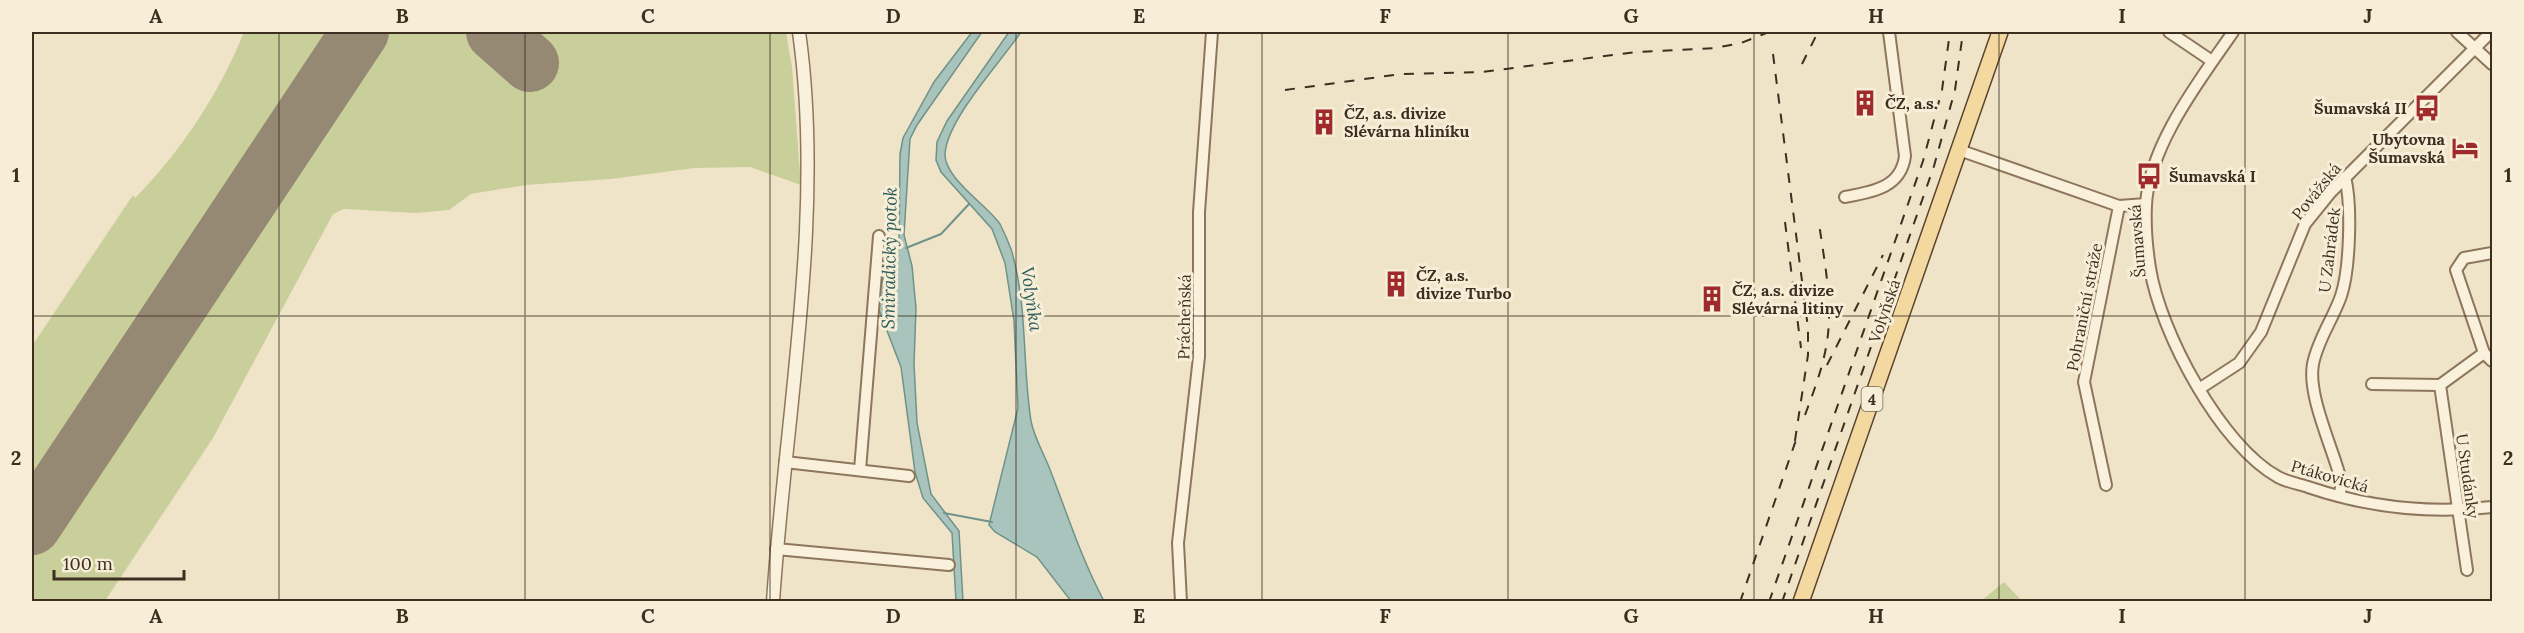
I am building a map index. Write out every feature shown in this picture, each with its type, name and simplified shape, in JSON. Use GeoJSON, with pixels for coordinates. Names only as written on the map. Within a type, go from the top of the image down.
{"type":"FeatureCollection","features":[{"type":"Feature","properties":{"kind":"main road","name":"Volyňská"},"geometry":{"type":"LineString","coordinates":[[1801,602],[2000,32]]}},
{"type":"Feature","properties":{"kind":"street"},"geometry":{"type":"LineString","coordinates":[[772,602],[805,246],[809,122],[799,32]]}},
{"type":"Feature","properties":{"kind":"street","name":"Prácheňská"},"geometry":{"type":"LineString","coordinates":[[1181,602],[1178,543],[1199,357],[1199,212],[1212,32]]}},
{"type":"Feature","properties":{"kind":"street"},"geometry":{"type":"LineString","coordinates":[[1845,197],[1884,187],[1897,178],[1904,165],[1905,156],[1889,32]]}},
{"type":"Feature","properties":{"kind":"street"},"geometry":{"type":"LineString","coordinates":[[2169,32],[2212,61]]}},
{"type":"Feature","properties":{"kind":"street","name":"Šumavská"},"geometry":{"type":"LineString","coordinates":[[2199,389],[2170,332],[2150,270],[2146,204],[2166,137],[2212,61],[2233,32]]}},
{"type":"Feature","properties":{"kind":"street"},"geometry":{"type":"LineString","coordinates":[[2457,32],[2493,64]]}},
{"type":"Feature","properties":{"kind":"street","name":"Povážská"},"geometry":{"type":"LineString","coordinates":[[2199,389],[2239,363],[2261,332],[2305,224],[2345,177],[2491,32]]}},
{"type":"Feature","properties":{"kind":"street"},"geometry":{"type":"LineString","coordinates":[[1959,150],[2119,206],[2146,204]]}},
{"type":"Feature","properties":{"kind":"street","name":"U Zahrádek"},"geometry":{"type":"LineString","coordinates":[[2339,496],[2342,484],[2313,393],[2312,376],[2313,363],[2323,335],[2342,294],[2350,195],[2345,177]]}},
{"type":"Feature","properties":{"kind":"street","name":"Pohraniční stráže"},"geometry":{"type":"LineString","coordinates":[[2106,485],[2084,382],[2119,206]]}},
{"type":"Feature","properties":{"kind":"street"},"geometry":{"type":"LineString","coordinates":[[860,470],[879,236]]}},
{"type":"Feature","properties":{"kind":"street"},"geometry":{"type":"LineString","coordinates":[[2372,384],[2440,385],[2488,357],[2456,270],[2464,258],[2493,253]]}},
{"type":"Feature","properties":{"kind":"street","name":"U Studánky"},"geometry":{"type":"LineString","coordinates":[[2440,385],[2467,570]]}},
{"type":"Feature","properties":{"kind":"street","name":"Ptákovická"},"geometry":{"type":"LineString","coordinates":[[2199,389],[2251,459],[2279,478],[2363,503],[2457,509],[2493,507]]}},
{"type":"Feature","properties":{"kind":"street"},"geometry":{"type":"LineString","coordinates":[[784,462],[909,476]]}},
{"type":"Feature","properties":{"kind":"street"},"geometry":{"type":"LineString","coordinates":[[776,549],[949,565]]}},
{"type":"Feature","properties":{"kind":"green space"},"geometry":{"type":"Polygon","coordinates":[[[244,32],[786,32],[792,67],[801,185],[750,167],[695,168],[611,179],[526,185],[471,194],[449,210],[416,213],[344,209],[333,214],[213,438],[105,601],[32,601],[32,346],[133,195],[135,198],[184,141],[211,99],[244,32]]]}},
{"type":"Feature","properties":{"kind":"green space"},"geometry":{"type":"Polygon","coordinates":[[[2004,582],[2022,601],[1981,601],[2004,582]]]}},
{"type":"Feature","properties":{"kind":"water"},"geometry":{"type":"Polygon","coordinates":[[[972,32],[982,32],[917,125],[910,139],[904,235],[912,266],[916,308],[914,364],[917,423],[931,494],[959,531],[963,601],[956,601],[952,533],[923,498],[915,472],[901,367],[877,305],[883,278],[899,248],[900,154],[903,138],[934,82],[972,32]]]}},
{"type":"Feature","properties":{"kind":"water"},"geometry":{"type":"Polygon","coordinates":[[[1009,32],[1021,32],[976,91],[955,124],[945,154],[951,172],[1000,224],[1011,249],[1020,291],[1032,427],[1081,552],[1104,601],[1071,601],[1037,557],[995,532],[989,525],[1018,408],[1014,321],[1005,263],[992,229],[941,172],[936,160],[937,142],[947,121],[1009,32]]]}},
{"type":"Feature","properties":{"kind":"waterway","name":"Smiradický potok"},"geometry":{"type":"LineString","coordinates":[[906,248],[941,234],[969,204]]}},
{"type":"Feature","properties":{"kind":"waterway"},"geometry":{"type":"LineString","coordinates":[[944,513],[992,522]]}},
{"type":"Feature","properties":{"kind":"runway"},"geometry":{"type":"LineString","coordinates":[[32,526],[360,32]]}},
{"type":"Feature","properties":{"kind":"runway"},"geometry":{"type":"LineString","coordinates":[[495,32],[530,63]]}},
{"type":"Feature","properties":{"kind":"railway"},"geometry":{"type":"LineString","coordinates":[[1285,90],[1401,74],[1482,72],[1636,52],[1715,48],[1741,43],[1769,32]]}},
{"type":"Feature","properties":{"kind":"railway"},"geometry":{"type":"LineString","coordinates":[[1802,64],[1818,32]]}},
{"type":"Feature","properties":{"kind":"railway"},"geometry":{"type":"LineString","coordinates":[[1769,602],[1923,161],[1942,90],[1950,32]]}},
{"type":"Feature","properties":{"kind":"railway"},"geometry":{"type":"LineString","coordinates":[[1782,602],[1934,166],[1955,90],[1963,32]]}},
{"type":"Feature","properties":{"kind":"railway"},"geometry":{"type":"LineString","coordinates":[[1773,54],[1808,328],[1808,355],[1794,447]]}},
{"type":"Feature","properties":{"kind":"railway"},"geometry":{"type":"LineString","coordinates":[[1785,222],[1801,348]]}},
{"type":"Feature","properties":{"kind":"railway"},"geometry":{"type":"LineString","coordinates":[[1805,415],[1822,365],[1828,334],[1828,292],[1819,223]]}},
{"type":"Feature","properties":{"kind":"railway"},"geometry":{"type":"LineString","coordinates":[[1827,365],[1883,255]]}},
{"type":"Feature","properties":{"kind":"railway"},"geometry":{"type":"LineString","coordinates":[[1740,602],[1796,440]]}},
{"type":"Feature","properties":{"kind":"place","name":"ČZ, a.s."},"geometry":{"type":"Point","coordinates":[1865,103]}},
{"type":"Feature","properties":{"kind":"place","name":"Šumavská II"},"geometry":{"type":"Point","coordinates":[2427,108]}},
{"type":"Feature","properties":{"kind":"place","name":"ČZ, a.s. divize Slévárna hliníku"},"geometry":{"type":"Point","coordinates":[1324,122]}},
{"type":"Feature","properties":{"kind":"place","name":"Ubytovna Šumavská"},"geometry":{"type":"Point","coordinates":[2465,148]}},
{"type":"Feature","properties":{"kind":"place","name":"Šumavská I"},"geometry":{"type":"Point","coordinates":[2149,176]}},
{"type":"Feature","properties":{"kind":"place","name":"ČZ, a.s. divize Turbo"},"geometry":{"type":"Point","coordinates":[1396,284]}},
{"type":"Feature","properties":{"kind":"place","name":"ČZ, a.s. divize Slévárna litiny"},"geometry":{"type":"Point","coordinates":[1712,299]}},
{"type":"Feature","properties":{"kind":"water label","name":"Volyňka"},"geometry":{"type":"Point","coordinates":[1032,299]}}]}
